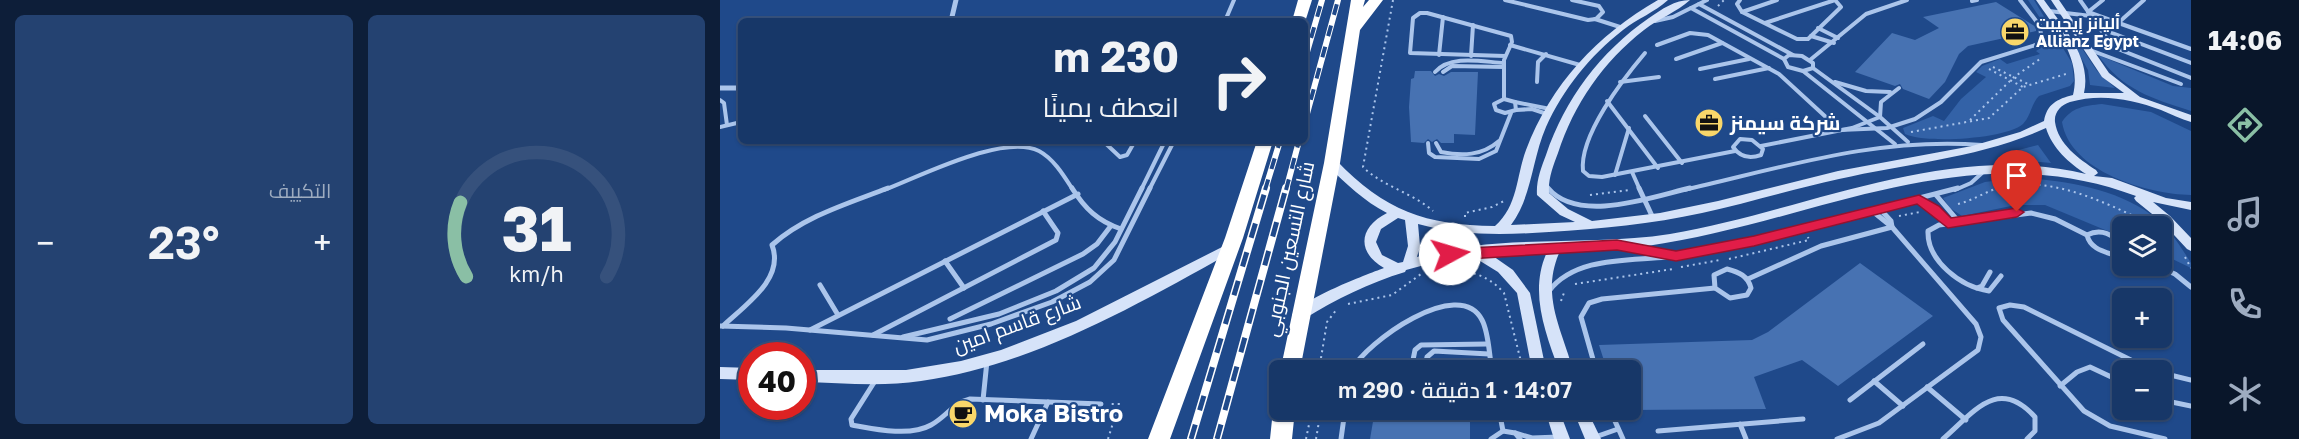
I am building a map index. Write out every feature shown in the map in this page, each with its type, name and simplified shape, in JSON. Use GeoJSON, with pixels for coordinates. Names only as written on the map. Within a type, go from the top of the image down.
{"type":"FeatureCollection","features":[{"type":"Feature","properties":{"kind":"highway"},"geometry":{"type":"LineString","coordinates":[[1300,18],[1305,0]]}},
{"type":"Feature","properties":{"kind":"highway","name":"شارع التسعين الجنوبي"},"geometry":{"type":"LineString","coordinates":[[1291,360],[1332,164],[1351,31],[1358,0]]}},
{"type":"Feature","properties":{"kind":"highway"},"geometry":{"type":"LineString","coordinates":[[1351,31],[1376,0]]}},
{"type":"Feature","properties":{"kind":"highway"},"geometry":{"type":"LineString","coordinates":[[1159,439],[1230,249],[1264,144]]}},
{"type":"Feature","properties":{"kind":"highway"},"geometry":{"type":"LineString","coordinates":[[1281,439],[1283,420]]}},
{"type":"Feature","properties":{"kind":"street"},"geometry":{"type":"LineString","coordinates":[[952,18],[956,0]]}},
{"type":"Feature","properties":{"kind":"street"},"geometry":{"type":"LineString","coordinates":[[1498,230],[1511,219],[1518,206],[1530,153],[1549,112],[1580,65],[1620,27],[1664,0]]}},
{"type":"Feature","properties":{"kind":"street"},"geometry":{"type":"LineString","coordinates":[[2040,0],[2080,68],[2082,82],[2078,96]]}},
{"type":"Feature","properties":{"kind":"street"},"geometry":{"type":"LineString","coordinates":[[2055,0],[2087,49],[2112,81],[2144,101],[2191,119]]}},
{"type":"Feature","properties":{"kind":"street"},"geometry":{"type":"LineString","coordinates":[[1590,225],[1545,199],[1542,190],[1544,178],[1564,123],[1585,87],[1621,44],[1650,21],[1689,4]]}},
{"type":"Feature","properties":{"kind":"street"},"geometry":{"type":"LineString","coordinates":[[1637,16],[1650,21]]}},
{"type":"Feature","properties":{"kind":"street"},"geometry":{"type":"LineString","coordinates":[[720,88],[738,88]]}},
{"type":"Feature","properties":{"kind":"street"},"geometry":{"type":"LineString","coordinates":[[2114,185],[2087,170],[2066,154],[2053,138],[2048,123],[2050,113],[2056,105],[2078,96],[2108,95],[2144,101]]}},
{"type":"Feature","properties":{"kind":"street"},"geometry":{"type":"LineString","coordinates":[[1332,164],[1360,191],[1398,213],[1464,231],[1590,225],[1653,218],[1737,201],[1871,167],[1985,146],[2022,135],[2048,123]]}},
{"type":"Feature","properties":{"kind":"street"},"geometry":{"type":"LineString","coordinates":[[1299,316],[1344,290],[1444,256],[1474,252],[1617,245],[1719,229],[1898,183],[1985,170],[2060,170],[2164,202],[2191,206]]}},
{"type":"Feature","properties":{"kind":"street"},"geometry":{"type":"LineString","coordinates":[[2132,192],[2166,219],[2191,246]]}},
{"type":"Feature","properties":{"kind":"street"},"geometry":{"type":"LineString","coordinates":[[1398,213],[1379,222],[1369,238],[1369,246],[1379,261],[1404,268]]}},
{"type":"Feature","properties":{"kind":"street"},"geometry":{"type":"LineString","coordinates":[[1404,268],[1414,246],[1411,218]]}},
{"type":"Feature","properties":{"kind":"street"},"geometry":{"type":"LineString","coordinates":[[1617,245],[1676,256]]}},
{"type":"Feature","properties":{"kind":"street","name":"شارع قاسم امين"},"geometry":{"type":"LineString","coordinates":[[816,377],[876,379],[922,375],[988,359],[1066,330],[1113,309],[1230,249]]}},
{"type":"Feature","properties":{"kind":"street"},"geometry":{"type":"LineString","coordinates":[[1555,249],[1543,276],[1547,308],[1563,360]]}},
{"type":"Feature","properties":{"kind":"street"},"geometry":{"type":"LineString","coordinates":[[1474,252],[1500,266],[1517,282],[1523,293],[1537,360]]}},
{"type":"Feature","properties":{"kind":"street"},"geometry":{"type":"LineString","coordinates":[[720,373],[738,374]]}},
{"type":"Feature","properties":{"kind":"street"},"geometry":{"type":"LineString","coordinates":[[1556,420],[1562,438]]}},
{"type":"Feature","properties":{"kind":"street"},"geometry":{"type":"LineString","coordinates":[[1584,420],[1592,439]]}},
{"type":"Feature","properties":{"kind":"lane"},"geometry":{"type":"LineString","coordinates":[[1226,18],[1234,0]]}},
{"type":"Feature","properties":{"kind":"lane"},"geometry":{"type":"LineString","coordinates":[[1505,0],[1620,27]]}},
{"type":"Feature","properties":{"kind":"lane"},"geometry":{"type":"LineString","coordinates":[[1572,0],[1602,8],[1604,12],[1595,20]]}},
{"type":"Feature","properties":{"kind":"lane"},"geometry":{"type":"LineString","coordinates":[[1689,4],[1699,4],[1707,0]]}},
{"type":"Feature","properties":{"kind":"lane"},"geometry":{"type":"LineString","coordinates":[[1740,0],[1737,4],[1742,12],[1765,23],[1799,39],[1806,40],[1840,8],[1837,1],[1807,8],[1765,23]]}},
{"type":"Feature","properties":{"kind":"lane"},"geometry":{"type":"LineString","coordinates":[[1742,12],[1777,0]]}},
{"type":"Feature","properties":{"kind":"lane"},"geometry":{"type":"LineString","coordinates":[[1810,60],[1834,43],[1870,11],[1907,0]]}},
{"type":"Feature","properties":{"kind":"lane"},"geometry":{"type":"LineString","coordinates":[[1657,45],[1694,33],[1708,35],[1784,78],[1840,130],[1880,130],[1893,128],[1928,113],[1980,62],[2035,47],[2044,40],[2043,33],[2031,12],[2020,0]]}},
{"type":"Feature","properties":{"kind":"lane"},"geometry":{"type":"LineString","coordinates":[[2080,0],[2116,49],[2191,78]]}},
{"type":"Feature","properties":{"kind":"lane"},"geometry":{"type":"LineString","coordinates":[[2090,14],[2103,0]]}},
{"type":"Feature","properties":{"kind":"lane"},"geometry":{"type":"LineString","coordinates":[[2118,23],[2144,0]]}},
{"type":"Feature","properties":{"kind":"lane"},"geometry":{"type":"LineString","coordinates":[[1689,4],[1784,59],[1788,67],[1803,71],[1896,144]]}},
{"type":"Feature","properties":{"kind":"lane"},"geometry":{"type":"LineString","coordinates":[[1699,4],[1793,55],[1810,60]]}},
{"type":"Feature","properties":{"kind":"lane"},"geometry":{"type":"LineString","coordinates":[[2047,11],[2090,14],[2191,49]]}},
{"type":"Feature","properties":{"kind":"lane"},"geometry":{"type":"LineString","coordinates":[[1504,99],[1505,56],[1513,39],[1508,34],[1424,13],[1414,16],[1408,50],[1414,54],[1505,56]]}},
{"type":"Feature","properties":{"kind":"lane"},"geometry":{"type":"LineString","coordinates":[[1439,55],[1443,17]]}},
{"type":"Feature","properties":{"kind":"lane"},"geometry":{"type":"LineString","coordinates":[[1471,56],[1473,25]]}},
{"type":"Feature","properties":{"kind":"lane"},"geometry":{"type":"LineString","coordinates":[[1818,28],[1838,38]]}},
{"type":"Feature","properties":{"kind":"lane"},"geometry":{"type":"LineString","coordinates":[[2099,28],[2191,63]]}},
{"type":"Feature","properties":{"kind":"lane"},"geometry":{"type":"LineString","coordinates":[[1811,36],[1834,43]]}},
{"type":"Feature","properties":{"kind":"lane"},"geometry":{"type":"LineString","coordinates":[[1676,59],[1722,43]]}},
{"type":"Feature","properties":{"kind":"lane"},"geometry":{"type":"LineString","coordinates":[[1510,45],[1580,65]]}},
{"type":"Feature","properties":{"kind":"lane"},"geometry":{"type":"LineString","coordinates":[[2087,49],[2164,80],[2181,84]]}},
{"type":"Feature","properties":{"kind":"lane"},"geometry":{"type":"LineString","coordinates":[[1645,53],[1607,101],[1591,136],[1581,168],[1585,173],[1593,177],[1615,175],[1735,151],[1754,158],[1763,152],[1761,146],[1752,140],[1740,139],[1734,144],[1735,151]]}},
{"type":"Feature","properties":{"kind":"lane"},"geometry":{"type":"LineString","coordinates":[[1537,82],[1538,62],[1545,54]]}},
{"type":"Feature","properties":{"kind":"lane"},"geometry":{"type":"LineString","coordinates":[[1784,59],[1793,55]]}},
{"type":"Feature","properties":{"kind":"lane"},"geometry":{"type":"LineString","coordinates":[[1700,69],[1749,59]]}},
{"type":"Feature","properties":{"kind":"lane"},"geometry":{"type":"LineString","coordinates":[[1810,60],[1813,68],[1880,117],[1908,142]]}},
{"type":"Feature","properties":{"kind":"lane"},"geometry":{"type":"LineString","coordinates":[[1435,72],[1439,65],[1448,62],[1504,65]]}},
{"type":"Feature","properties":{"kind":"lane"},"geometry":{"type":"LineString","coordinates":[[1443,72],[1452,66],[1504,65]]}},
{"type":"Feature","properties":{"kind":"lane"},"geometry":{"type":"LineString","coordinates":[[1715,79],[1769,68]]}},
{"type":"Feature","properties":{"kind":"lane"},"geometry":{"type":"LineString","coordinates":[[1803,71],[1813,68]]}},
{"type":"Feature","properties":{"kind":"lane"},"geometry":{"type":"LineString","coordinates":[[1620,82],[1659,77]]}},
{"type":"Feature","properties":{"kind":"lane"},"geometry":{"type":"LineString","coordinates":[[1830,81],[1866,91],[1890,92]]}},
{"type":"Feature","properties":{"kind":"lane"},"geometry":{"type":"LineString","coordinates":[[1880,117],[1881,102],[1890,92],[1899,88]]}},
{"type":"Feature","properties":{"kind":"lane"},"geometry":{"type":"LineString","coordinates":[[1511,113],[1500,112],[1494,108],[1496,102],[1504,99],[1549,112]]}},
{"type":"Feature","properties":{"kind":"lane"},"geometry":{"type":"LineString","coordinates":[[720,100],[724,101],[722,111],[727,125]]}},
{"type":"Feature","properties":{"kind":"lane"},"geometry":{"type":"LineString","coordinates":[[1607,101],[1658,168]]}},
{"type":"Feature","properties":{"kind":"lane"},"geometry":{"type":"LineString","coordinates":[[1515,102],[1516,110]]}},
{"type":"Feature","properties":{"kind":"lane"},"geometry":{"type":"LineString","coordinates":[[1428,143],[1429,153],[1435,157],[1479,159],[1496,151],[1511,113],[1516,110],[1532,109],[1549,112]]}},
{"type":"Feature","properties":{"kind":"lane"},"geometry":{"type":"LineString","coordinates":[[1645,116],[1682,163]]}},
{"type":"Feature","properties":{"kind":"lane"},"geometry":{"type":"LineString","coordinates":[[1761,146],[1840,130],[1880,117]]}},
{"type":"Feature","properties":{"kind":"lane"},"geometry":{"type":"LineString","coordinates":[[720,127],[738,123]]}},
{"type":"Feature","properties":{"kind":"lane"},"geometry":{"type":"LineString","coordinates":[[1615,175],[1629,128]]}},
{"type":"Feature","properties":{"kind":"lane"},"geometry":{"type":"LineString","coordinates":[[1436,143],[1441,152],[1474,154],[1489,150],[1499,141]]}},
{"type":"Feature","properties":{"kind":"lane"},"geometry":{"type":"LineString","coordinates":[[1544,178],[1553,193],[1577,205],[1645,199],[1816,158],[1908,142],[1937,141],[1985,146]]}},
{"type":"Feature","properties":{"kind":"lane"},"geometry":{"type":"LineString","coordinates":[[722,326],[760,291],[777,258],[772,245],[797,225],[984,151],[1010,145],[1032,144],[1044,152],[1102,224],[1121,229]]}},
{"type":"Feature","properties":{"kind":"lane"},"geometry":{"type":"LineString","coordinates":[[1106,144],[1120,157],[1129,153],[1134,144]]}},
{"type":"Feature","properties":{"kind":"lane"},"geometry":{"type":"LineString","coordinates":[[901,338],[999,314],[1056,291],[1094,268],[1107,254],[1164,144]]}},
{"type":"Feature","properties":{"kind":"lane"},"geometry":{"type":"LineString","coordinates":[[722,326],[810,330],[927,340],[956,335],[1052,302],[1090,282],[1114,260],[1173,144]]}},
{"type":"Feature","properties":{"kind":"lane"},"geometry":{"type":"LineString","coordinates":[[1547,308],[1548,297],[1554,283],[1574,269],[1676,256],[1742,243],[1936,195],[1965,186],[1985,170]]}},
{"type":"Feature","properties":{"kind":"lane"},"geometry":{"type":"LineString","coordinates":[[1632,172],[1653,218]]}},
{"type":"Feature","properties":{"kind":"lane"},"geometry":{"type":"LineString","coordinates":[[810,330],[1077,194]]}},
{"type":"Feature","properties":{"kind":"lane"},"geometry":{"type":"LineString","coordinates":[[1936,195],[1959,222]]}},
{"type":"Feature","properties":{"kind":"lane"},"geometry":{"type":"LineString","coordinates":[[1919,199],[1934,209],[1948,223]]}},
{"type":"Feature","properties":{"kind":"lane"},"geometry":{"type":"LineString","coordinates":[[1879,208],[1891,221],[1892,227]]}},
{"type":"Feature","properties":{"kind":"lane"},"geometry":{"type":"LineString","coordinates":[[1837,439],[1879,423],[1978,350],[1982,338],[1976,324],[1892,227],[1871,210]]}},
{"type":"Feature","properties":{"kind":"lane"},"geometry":{"type":"LineString","coordinates":[[873,335],[1056,240],[1058,233],[1043,212]]}},
{"type":"Feature","properties":{"kind":"lane"},"geometry":{"type":"LineString","coordinates":[[2001,276],[1992,290],[1974,289],[1952,274],[1928,242],[1928,231],[1932,227],[1948,223],[2031,213],[2055,219],[2087,234],[2102,232],[2112,237]]}},
{"type":"Feature","properties":{"kind":"lane"},"geometry":{"type":"LineString","coordinates":[[950,319],[1083,254],[1097,244],[1110,227]]}},
{"type":"Feature","properties":{"kind":"lane"},"geometry":{"type":"LineString","coordinates":[[1748,279],[1821,246],[1892,227]]}},
{"type":"Feature","properties":{"kind":"lane"},"geometry":{"type":"LineString","coordinates":[[2087,234],[2089,243],[2100,251],[2112,254]]}},
{"type":"Feature","properties":{"kind":"lane"},"geometry":{"type":"LineString","coordinates":[[945,261],[964,288]]}},
{"type":"Feature","properties":{"kind":"lane"},"geometry":{"type":"LineString","coordinates":[[1593,360],[1581,317],[1589,303],[1715,288],[1730,298],[1742,298],[1747,296],[1751,288],[1748,279],[1738,272],[1721,270],[1714,275],[1715,288]]}},
{"type":"Feature","properties":{"kind":"lane"},"geometry":{"type":"LineString","coordinates":[[1974,289],[1982,286],[1990,272]]}},
{"type":"Feature","properties":{"kind":"lane"},"geometry":{"type":"LineString","coordinates":[[2172,273],[2191,287]]}},
{"type":"Feature","properties":{"kind":"lane"},"geometry":{"type":"LineString","coordinates":[[820,285],[838,315]]}},
{"type":"Feature","properties":{"kind":"lane"},"geometry":{"type":"LineString","coordinates":[[2126,359],[2024,307],[2001,306],[1999,316],[2084,411],[2110,426],[2165,439]]}},
{"type":"Feature","properties":{"kind":"lane"},"geometry":{"type":"LineString","coordinates":[[1359,360],[1419,313],[1433,307],[1461,307],[1476,312],[1482,319],[1490,360]]}},
{"type":"Feature","properties":{"kind":"lane"},"geometry":{"type":"LineString","coordinates":[[1413,360],[1415,350],[1421,345],[1487,344]]}},
{"type":"Feature","properties":{"kind":"lane"},"geometry":{"type":"LineString","coordinates":[[1850,400],[1923,344]]}},
{"type":"Feature","properties":{"kind":"lane"},"geometry":{"type":"LineString","coordinates":[[1426,360],[1434,351],[1489,354]]}},
{"type":"Feature","properties":{"kind":"lane"},"geometry":{"type":"LineString","coordinates":[[983,400],[988,359]]}},
{"type":"Feature","properties":{"kind":"lane"},"geometry":{"type":"LineString","coordinates":[[2060,386],[2080,368],[2087,366],[2097,368],[2112,376]]}},
{"type":"Feature","properties":{"kind":"lane"},"geometry":{"type":"LineString","coordinates":[[2172,375],[2191,380]]}},
{"type":"Feature","properties":{"kind":"lane"},"geometry":{"type":"LineString","coordinates":[[876,379],[851,419],[852,425],[920,430],[934,424],[959,402],[983,400],[1101,404]]}},
{"type":"Feature","properties":{"kind":"lane"},"geometry":{"type":"LineString","coordinates":[[1874,381],[1903,406]]}},
{"type":"Feature","properties":{"kind":"lane"},"geometry":{"type":"LineString","coordinates":[[1927,387],[1966,420]]}},
{"type":"Feature","properties":{"kind":"lane"},"geometry":{"type":"LineString","coordinates":[[1943,439],[1994,397],[2012,398],[2021,403],[2035,417],[2035,431],[2027,439]]}},
{"type":"Feature","properties":{"kind":"lane"},"geometry":{"type":"LineString","coordinates":[[1031,439],[1048,402]]}},
{"type":"Feature","properties":{"kind":"lane"},"geometry":{"type":"LineString","coordinates":[[2172,402],[2191,406]]}},
{"type":"Feature","properties":{"kind":"lane"},"geometry":{"type":"LineString","coordinates":[[1658,432],[1803,419]]}},
{"type":"Feature","properties":{"kind":"lane"},"geometry":{"type":"LineString","coordinates":[[1341,439],[1344,420]]}},
{"type":"Feature","properties":{"kind":"lane"},"geometry":{"type":"LineString","coordinates":[[1501,420],[1503,431]]}},
{"type":"Feature","properties":{"kind":"lane"},"geometry":{"type":"LineString","coordinates":[[1614,420],[1623,439]]}},
{"type":"Feature","properties":{"kind":"lane"},"geometry":{"type":"LineString","coordinates":[[1740,424],[1746,439]]}},
{"type":"Feature","properties":{"kind":"lane"},"geometry":{"type":"LineString","coordinates":[[1592,439],[1618,429]]}},
{"type":"Feature","properties":{"kind":"lane"},"geometry":{"type":"LineString","coordinates":[[1491,439],[1503,431],[1532,438],[1562,438]]}},
{"type":"Feature","properties":{"kind":"lane"},"geometry":{"type":"LineString","coordinates":[[1515,434],[1520,439]]}},
{"type":"Feature","properties":{"kind":"path"},"geometry":{"type":"LineString","coordinates":[[1393,0],[1363,167],[1368,174],[1413,195],[1436,213]]}},
{"type":"Feature","properties":{"kind":"path"},"geometry":{"type":"LineString","coordinates":[[1714,0],[1720,3]]}},
{"type":"Feature","properties":{"kind":"path"},"geometry":{"type":"LineString","coordinates":[[1968,122],[2014,77],[2040,59]]}},
{"type":"Feature","properties":{"kind":"path"},"geometry":{"type":"LineString","coordinates":[[1980,62],[2028,84]]}},
{"type":"Feature","properties":{"kind":"path"},"geometry":{"type":"LineString","coordinates":[[1980,62],[2024,87]]}},
{"type":"Feature","properties":{"kind":"path"},"geometry":{"type":"LineString","coordinates":[[1900,134],[1989,118],[1998,113],[2028,84],[2070,72]]}},
{"type":"Feature","properties":{"kind":"path"},"geometry":{"type":"LineString","coordinates":[[1589,195],[1640,189]]}},
{"type":"Feature","properties":{"kind":"path"},"geometry":{"type":"LineString","coordinates":[[1458,219],[1465,219],[1465,213],[1498,205],[1507,197]]}},
{"type":"Feature","properties":{"kind":"path"},"geometry":{"type":"LineString","coordinates":[[1101,404],[1119,404],[1108,439]]}},
{"type":"Feature","properties":{"kind":"path"},"geometry":{"type":"LineString","coordinates":[[1306,439],[1310,420]]}},
{"type":"Feature","properties":{"kind":"path"},"geometry":{"type":"LineString","coordinates":[[1316,439],[1319,420]]}},
{"type":"Feature","properties":{"kind":"shaded area"},"geometry":{"type":"Polygon","coordinates":[[[2028,0],[2034,0],[2072,63],[2074,81],[2070,86],[2039,96],[2023,124],[2014,129],[1984,136],[1947,139],[1930,139],[1905,134],[1903,128],[1933,116],[1944,121],[1961,99],[1986,77],[1976,72],[1982,66],[2000,59],[2007,64],[2040,54],[2036,51],[2054,39],[2028,0]]]}},
{"type":"Feature","properties":{"kind":"shaded area"},"geometry":{"type":"Polygon","coordinates":[[[2075,47],[2081,47],[2097,71],[2115,88],[2090,85],[2088,70],[2075,47]]]}},
{"type":"Feature","properties":{"kind":"shaded area"},"geometry":{"type":"Polygon","coordinates":[[[2098,55],[2173,86],[2191,88],[2191,111],[2163,102],[2128,85],[2117,77],[2098,55]]]}},
{"type":"Feature","properties":{"kind":"shaded area"},"geometry":{"type":"Polygon","coordinates":[[[2102,104],[2151,112],[2191,131],[2191,195],[2173,194],[2133,185],[2095,167],[2079,154],[2068,139],[2062,122],[2070,113],[2079,108],[2102,104]]]}},
{"type":"Feature","properties":{"kind":"shaded area"},"geometry":{"type":"Polygon","coordinates":[[[2038,145],[2051,163],[2007,159],[2003,154],[2038,145]]]}},
{"type":"Feature","properties":{"kind":"shaded area"},"geometry":{"type":"Polygon","coordinates":[[[2016,178],[2071,184],[2109,193],[2152,216],[2112,216],[2112,233],[2045,205],[2016,205],[1962,216],[1950,208],[1943,198],[1985,182],[2016,178]]]}},
{"type":"Feature","properties":{"kind":"shaded area"},"geometry":{"type":"Polygon","coordinates":[[[2172,235],[2191,263],[2191,268],[2172,259],[2172,235]]]}},
{"type":"Feature","properties":{"kind":"building"},"geometry":{"type":"Polygon","coordinates":[[[1996,2],[2036,27],[2036,31],[1968,46],[1959,54],[1945,82],[1929,99],[1903,89],[1900,84],[1895,86],[1855,72],[1892,33],[1915,40],[1939,28],[1923,17],[1996,2]]]}},
{"type":"Feature","properties":{"kind":"building"},"geometry":{"type":"Polygon","coordinates":[[[1415,71],[1431,71],[1435,76],[1439,74],[1444,76],[1451,72],[1478,72],[1475,135],[1454,134],[1454,143],[1441,143],[1437,139],[1432,142],[1428,139],[1424,143],[1411,142],[1409,107],[1411,79],[1414,78],[1415,71]]]}},
{"type":"Feature","properties":{"kind":"building"},"geometry":{"type":"Polygon","coordinates":[[[1860,263],[1933,316],[1838,386],[1802,360],[1754,377],[1766,409],[1641,410],[1641,360],[1604,360],[1599,345],[1752,340],[1768,332],[1860,263]]]}},
{"type":"Feature","properties":{"kind":"building"},"geometry":{"type":"Polygon","coordinates":[[[1373,420],[1470,420],[1470,439],[1370,439],[1373,420]]]}},
{"type":"Feature","properties":{"kind":"railway"},"geometry":{"type":"LineString","coordinates":[[1308,49],[1322,0]]}},
{"type":"Feature","properties":{"kind":"railway"},"geometry":{"type":"LineString","coordinates":[[1308,110],[1338,0]]}},
{"type":"Feature","properties":{"kind":"railway"},"geometry":{"type":"LineString","coordinates":[[1265,190],[1279,144]]}},
{"type":"Feature","properties":{"kind":"railway"},"geometry":{"type":"LineString","coordinates":[[1286,190],[1298,144]]}},
{"type":"Feature","properties":{"kind":"railway"},"geometry":{"type":"LineString","coordinates":[[1191,439],[1266,188]]}},
{"type":"Feature","properties":{"kind":"railway"},"geometry":{"type":"LineString","coordinates":[[1217,439],[1286,188]]}},
{"type":"Feature","properties":{"kind":"place","name":"أليانز إيجيبت Allianz Egypt"},"geometry":{"type":"Point","coordinates":[2015,32]}},
{"type":"Feature","properties":{"kind":"place","name":"شركة سيمنز"},"geometry":{"type":"Point","coordinates":[1709,123]}},
{"type":"Feature","properties":{"kind":"place","name":"Moka Bistro"},"geometry":{"type":"Point","coordinates":[963,414]}},
{"type":"Feature","properties":{"kind":"route"},"geometry":{"type":"LineString","coordinates":[[1450,254],[1617,245],[1676,256],[1754,241],[1829,220],[1919,199],[1930,205],[1948,223],[2017,212]]}}]}
